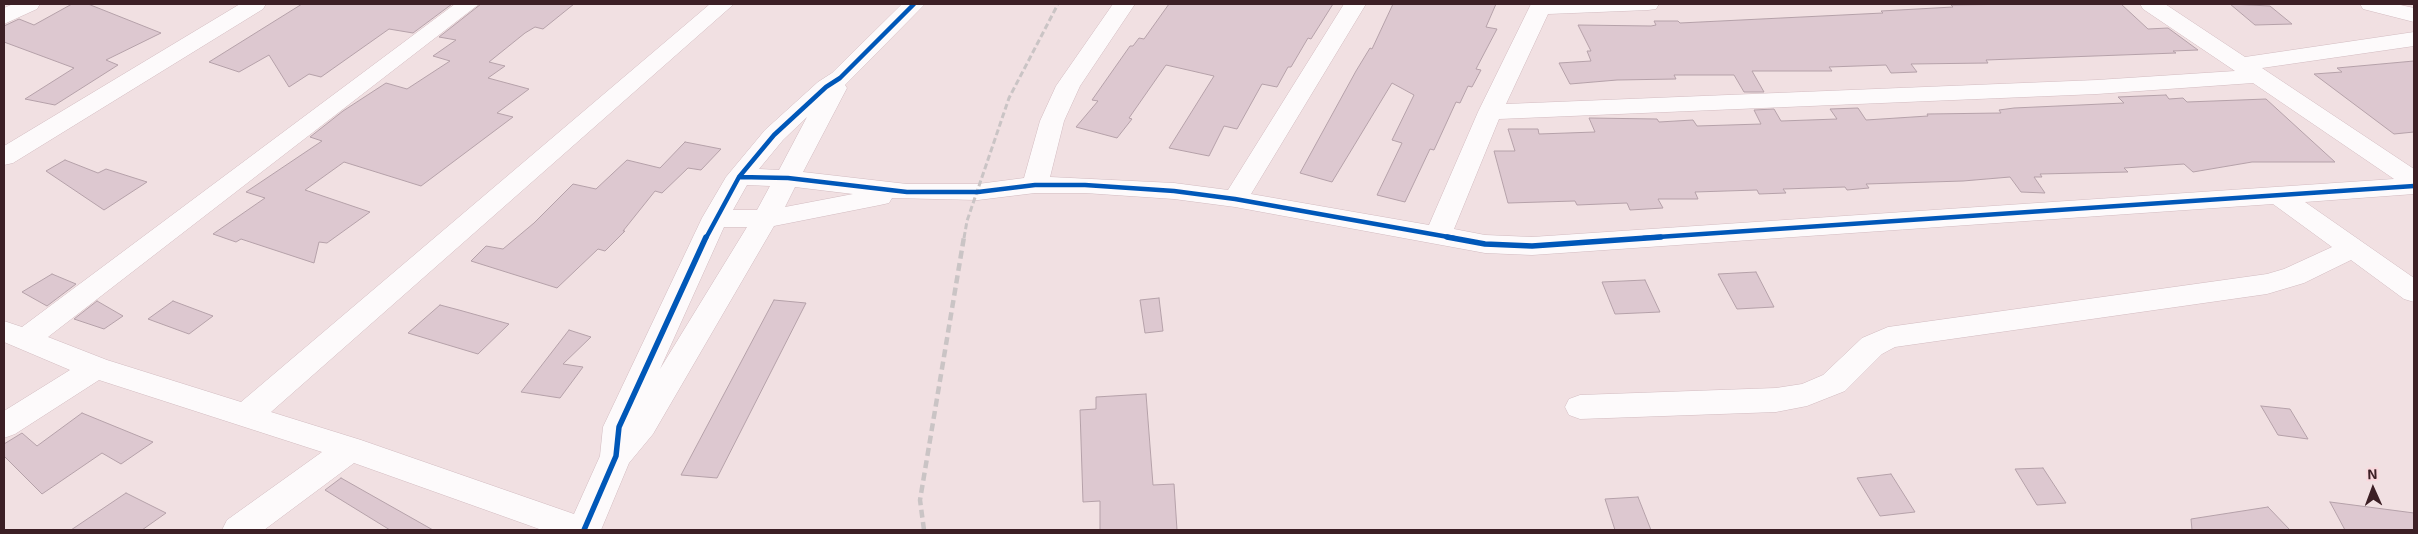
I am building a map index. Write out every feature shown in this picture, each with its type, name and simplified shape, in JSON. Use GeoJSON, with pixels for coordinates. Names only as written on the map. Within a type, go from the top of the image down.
{"type":"FeatureCollection","features":[{"type":"Feature","properties":{"kind":"street"},"geometry":{"type":"LineString","coordinates":[[4,17],[29,4]]}},
{"type":"Feature","properties":{"kind":"street"},"geometry":{"type":"LineString","coordinates":[[4,157],[255,4]]}},
{"type":"Feature","properties":{"kind":"street"},"geometry":{"type":"LineString","coordinates":[[15,335],[468,4]]}},
{"type":"Feature","properties":{"kind":"street"},"geometry":{"type":"LineString","coordinates":[[247,415],[549,152],[723,4]]}},
{"type":"Feature","properties":{"kind":"street"},"geometry":{"type":"LineString","coordinates":[[584,530],[616,456],[619,427],[715,218],[738,177],[774,135],[826,87],[840,78],[914,4]]}},
{"type":"Feature","properties":{"kind":"street"},"geometry":{"type":"LineString","coordinates":[[1035,185],[1052,121],[1068,86],[1124,4]]}},
{"type":"Feature","properties":{"kind":"street"},"geometry":{"type":"LineString","coordinates":[[1235,199],[1355,4]]}},
{"type":"Feature","properties":{"kind":"street"},"geometry":{"type":"LineString","coordinates":[[1438,236],[1490,112],[1541,6],[1648,4]]}},
{"type":"Feature","properties":{"kind":"street"},"geometry":{"type":"LineString","coordinates":[[2151,4],[2252,70],[2414,181]]}},
{"type":"Feature","properties":{"kind":"street"},"geometry":{"type":"LineString","coordinates":[[2370,4],[2414,15]]}},
{"type":"Feature","properties":{"kind":"street"},"geometry":{"type":"LineString","coordinates":[[1490,112],[2087,87],[2252,70],[2414,39]]}},
{"type":"Feature","properties":{"kind":"street"},"geometry":{"type":"LineString","coordinates":[[616,456],[642,426],[765,219],[840,78]]}},
{"type":"Feature","properties":{"kind":"street"},"geometry":{"type":"LineString","coordinates":[[738,177],[788,178],[906,192],[978,192],[1035,185],[1085,185],[1174,191],[1235,199],[1485,244],[1532,246],[2414,186]]}},
{"type":"Feature","properties":{"kind":"street"},"geometry":{"type":"LineString","coordinates":[[715,218],[765,219],[906,192]]}},
{"type":"Feature","properties":{"kind":"street"},"geometry":{"type":"LineString","coordinates":[[2278,195],[2414,292]]}},
{"type":"Feature","properties":{"kind":"street"},"geometry":{"type":"LineString","coordinates":[[1580,407],[1776,400],[1807,395],[1834,383],[1872,346],[1888,337],[2267,284],[2294,276],[2353,248]]}},
{"type":"Feature","properties":{"kind":"street"},"geometry":{"type":"LineString","coordinates":[[15,335],[96,368],[350,449],[580,530]]}},
{"type":"Feature","properties":{"kind":"street"},"geometry":{"type":"LineString","coordinates":[[4,426],[96,368]]}},
{"type":"Feature","properties":{"kind":"street"},"geometry":{"type":"LineString","coordinates":[[239,530],[350,449]]}},
{"type":"Feature","properties":{"kind":"building"},"geometry":{"type":"Polygon","coordinates":[[[72,4],[88,4],[161,33],[106,60],[118,65],[55,105],[25,99],[74,68],[4,42],[4,26],[19,19],[34,25],[72,4]]]}},
{"type":"Feature","properties":{"kind":"building"},"geometry":{"type":"Polygon","coordinates":[[[302,4],[452,4],[413,33],[389,29],[321,77],[309,74],[289,87],[269,55],[239,72],[209,62],[302,4]]]}},
{"type":"Feature","properties":{"kind":"building"},"geometry":{"type":"Polygon","coordinates":[[[481,4],[574,4],[543,29],[535,27],[525,33],[489,62],[505,66],[488,78],[529,89],[497,113],[513,117],[421,186],[344,162],[305,190],[370,212],[327,243],[319,242],[314,263],[241,239],[236,242],[213,234],[265,198],[246,192],[322,141],[310,137],[343,111],[386,83],[407,89],[450,61],[433,56],[456,40],[439,37],[481,4]]]}},
{"type":"Feature","properties":{"kind":"building"},"geometry":{"type":"Polygon","coordinates":[[[1169,4],[1333,4],[1311,39],[1308,38],[1291,67],[1288,67],[1277,87],[1262,84],[1237,129],[1224,126],[1209,156],[1169,148],[1214,76],[1166,65],[1129,118],[1132,119],[1117,138],[1076,127],[1098,101],[1092,100],[1130,46],[1133,46],[1139,38],[1144,39],[1169,4]]]}},
{"type":"Feature","properties":{"kind":"building"},"geometry":{"type":"Polygon","coordinates":[[[1393,4],[1496,4],[1486,27],[1497,29],[1476,69],[1481,70],[1472,87],[1468,86],[1460,103],[1456,102],[1434,150],[1430,149],[1405,202],[1377,195],[1402,143],[1392,140],[1414,95],[1392,83],[1332,182],[1300,173],[1356,71],[1370,48],[1372,49],[1393,4]]]}},
{"type":"Feature","properties":{"kind":"building"},"geometry":{"type":"Polygon","coordinates":[[[2121,4],[2148,29],[2168,28],[2198,50],[2173,51],[2176,53],[1986,60],[1988,63],[1911,64],[1917,72],[1891,73],[1886,65],[1829,67],[1832,71],[1752,71],[1764,92],[1744,92],[1734,75],[1674,75],[1676,79],[1617,80],[1570,84],[1559,63],[1591,61],[1587,51],[1591,51],[1578,25],[1651,26],[1656,25],[1654,21],[1678,21],[1680,23],[1883,13],[1881,11],[1953,7],[1951,5],[2121,4]]]}},
{"type":"Feature","properties":{"kind":"building"},"geometry":{"type":"Polygon","coordinates":[[[2230,4],[2270,6],[2292,24],[2255,25],[2230,4]]]}},
{"type":"Feature","properties":{"kind":"building"},"geometry":{"type":"Polygon","coordinates":[[[2414,61],[2414,132],[2394,134],[2314,74],[2342,72],[2337,68],[2414,61]]]}},
{"type":"Feature","properties":{"kind":"building"},"geometry":{"type":"Polygon","coordinates":[[[2166,95],[2169,99],[2183,98],[2187,102],[2266,99],[2335,162],[2252,162],[2193,172],[2184,164],[2124,168],[2128,172],[2040,174],[2042,177],[2034,177],[2045,193],[2021,192],[2010,177],[1963,181],[1866,184],[1869,188],[1847,190],[1845,187],[1783,189],[1786,193],[1759,194],[1757,190],[1695,192],[1698,199],[1658,199],[1663,208],[1630,210],[1627,203],[1577,205],[1575,201],[1508,203],[1494,151],[1515,151],[1508,129],[1538,129],[1539,134],[1595,132],[1589,118],[1657,119],[1659,122],[1693,120],[1697,126],[1761,124],[1754,110],[1774,109],[1781,121],[1837,119],[1830,109],[1858,108],[1866,120],[1928,116],[1927,114],[2001,113],[1999,110],[2014,108],[2124,103],[2118,97],[2166,95]]]}},
{"type":"Feature","properties":{"kind":"building"},"geometry":{"type":"Polygon","coordinates":[[[685,142],[721,149],[701,170],[688,168],[662,193],[655,191],[623,231],[625,231],[605,251],[598,249],[557,288],[471,261],[486,246],[503,249],[534,223],[573,184],[596,189],[627,160],[660,168],[685,142]]]}},
{"type":"Feature","properties":{"kind":"building"},"geometry":{"type":"Polygon","coordinates":[[[65,160],[98,173],[106,169],[147,182],[104,210],[46,171],[65,160]]]}},
{"type":"Feature","properties":{"kind":"building"},"geometry":{"type":"Polygon","coordinates":[[[1756,272],[1774,307],[1737,309],[1718,274],[1756,272]]]}},
{"type":"Feature","properties":{"kind":"building"},"geometry":{"type":"Polygon","coordinates":[[[52,274],[76,284],[47,306],[22,292],[52,274]]]}},
{"type":"Feature","properties":{"kind":"building"},"geometry":{"type":"Polygon","coordinates":[[[1645,280],[1660,312],[1615,314],[1602,282],[1645,280]]]}},
{"type":"Feature","properties":{"kind":"building"},"geometry":{"type":"Polygon","coordinates":[[[1159,298],[1163,331],[1145,333],[1140,300],[1159,298]]]}},
{"type":"Feature","properties":{"kind":"building"},"geometry":{"type":"Polygon","coordinates":[[[774,300],[806,303],[717,478],[681,475],[774,300]]]}},
{"type":"Feature","properties":{"kind":"building"},"geometry":{"type":"Polygon","coordinates":[[[97,301],[123,316],[104,329],[74,319],[97,301]]]}},
{"type":"Feature","properties":{"kind":"building"},"geometry":{"type":"Polygon","coordinates":[[[173,301],[213,316],[189,334],[148,319],[173,301]]]}},
{"type":"Feature","properties":{"kind":"building"},"geometry":{"type":"Polygon","coordinates":[[[440,305],[509,324],[478,354],[408,333],[440,305]]]}},
{"type":"Feature","properties":{"kind":"building"},"geometry":{"type":"Polygon","coordinates":[[[569,330],[591,337],[563,364],[583,367],[560,398],[521,392],[569,330]]]}},
{"type":"Feature","properties":{"kind":"building"},"geometry":{"type":"Polygon","coordinates":[[[1146,394],[1153,485],[1174,484],[1177,530],[1100,530],[1100,501],[1083,502],[1080,410],[1096,409],[1096,397],[1146,394]]]}},
{"type":"Feature","properties":{"kind":"building"},"geometry":{"type":"Polygon","coordinates":[[[2261,406],[2290,409],[2308,439],[2278,435],[2261,406]]]}},
{"type":"Feature","properties":{"kind":"building"},"geometry":{"type":"Polygon","coordinates":[[[82,413],[153,442],[121,464],[102,453],[42,494],[4,456],[4,444],[22,433],[37,446],[82,413]]]}},
{"type":"Feature","properties":{"kind":"building"},"geometry":{"type":"Polygon","coordinates":[[[2043,468],[2066,503],[2037,505],[2015,469],[2043,468]]]}},
{"type":"Feature","properties":{"kind":"building"},"geometry":{"type":"Polygon","coordinates":[[[1891,474],[1915,512],[1880,516],[1857,478],[1891,474]]]}},
{"type":"Feature","properties":{"kind":"building"},"geometry":{"type":"Polygon","coordinates":[[[341,478],[433,530],[390,530],[325,490],[341,478]]]}},
{"type":"Feature","properties":{"kind":"building"},"geometry":{"type":"Polygon","coordinates":[[[126,493],[166,513],[142,530],[71,530],[126,493]]]}},
{"type":"Feature","properties":{"kind":"building"},"geometry":{"type":"Polygon","coordinates":[[[1638,497],[1651,530],[1615,530],[1605,499],[1638,497]]]}},
{"type":"Feature","properties":{"kind":"building"},"geometry":{"type":"Polygon","coordinates":[[[2330,502],[2414,513],[2414,530],[2345,530],[2330,502]]]}},
{"type":"Feature","properties":{"kind":"building"},"geometry":{"type":"Polygon","coordinates":[[[2268,507],[2290,530],[2192,530],[2191,519],[2268,507]]]}},
{"type":"Feature","properties":{"kind":"railway"},"geometry":{"type":"LineString","coordinates":[[964,238],[967,221],[1009,98],[1058,4]]}},
{"type":"Feature","properties":{"kind":"railway"},"geometry":{"type":"LineString","coordinates":[[924,530],[920,500],[964,237]]}},
{"type":"Feature","properties":{"kind":"cycle path"},"geometry":{"type":"LineString","coordinates":[[584,530],[616,456],[619,427],[715,218],[739,177],[774,135],[826,87],[840,78],[914,4]]}},
{"type":"Feature","properties":{"kind":"cycle path"},"geometry":{"type":"LineString","coordinates":[[739,177],[788,178],[907,192],[978,192],[1035,185],[1085,185],[1174,191],[1235,199],[1485,244],[1532,246],[2414,186]]}}]}
